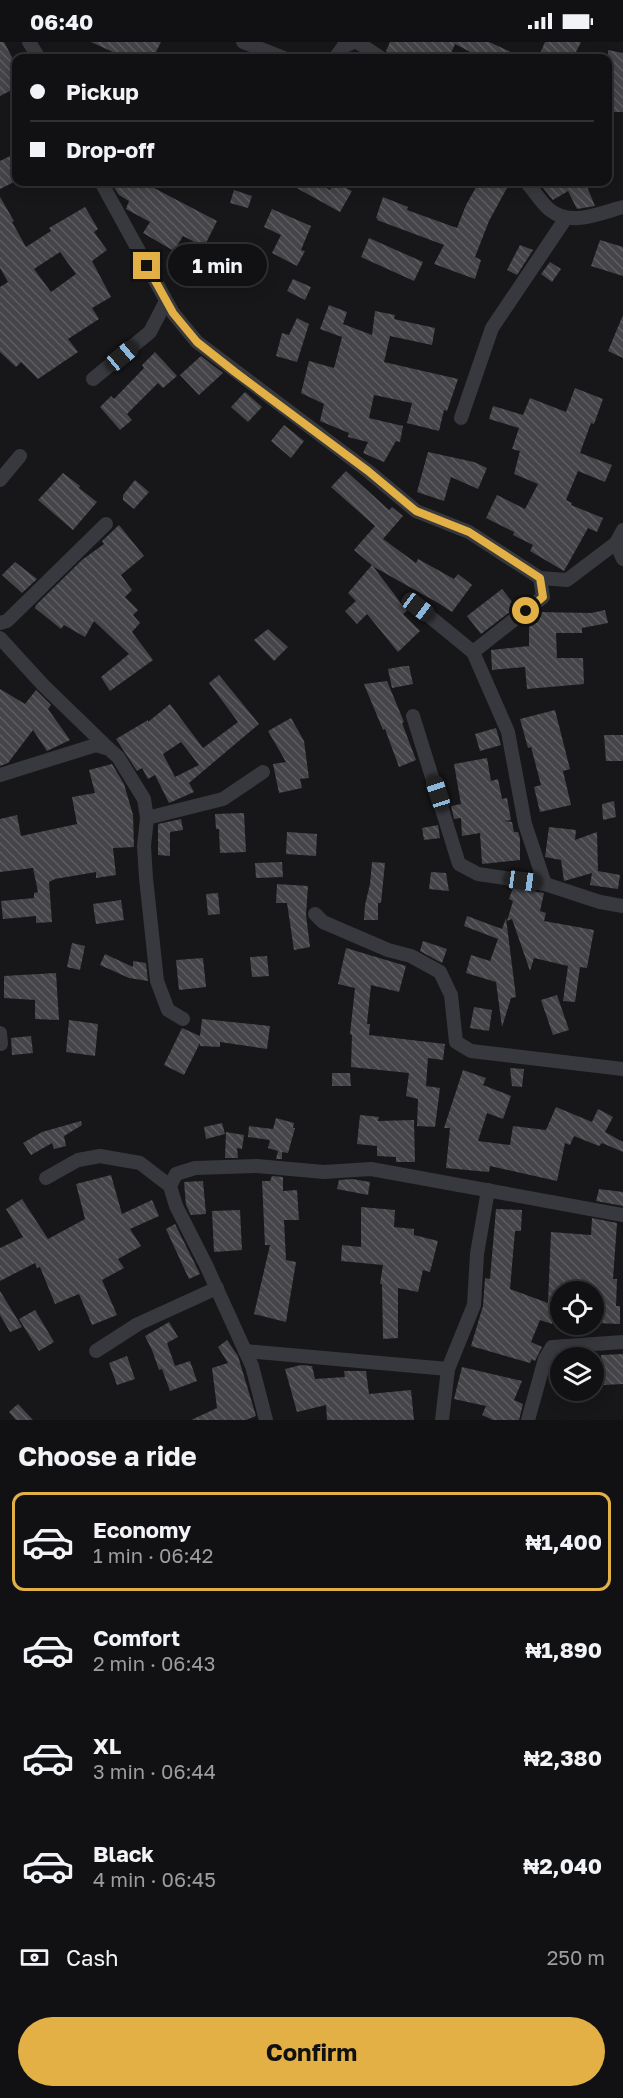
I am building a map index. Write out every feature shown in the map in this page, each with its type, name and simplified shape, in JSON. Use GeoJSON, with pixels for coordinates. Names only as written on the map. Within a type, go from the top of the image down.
{"type":"FeatureCollection","features":[{"type":"Feature","properties":{"kind":"street"},"geometry":{"type":"LineString","coordinates":[[243,42],[274,54]]}},
{"type":"Feature","properties":{"kind":"street"},"geometry":{"type":"LineString","coordinates":[[338,54],[343,47],[355,42],[374,54]]}},
{"type":"Feature","properties":{"kind":"street"},"geometry":{"type":"LineString","coordinates":[[103,186],[173,313],[197,342],[368,471],[416,511],[469,532],[540,578],[567,580],[620,537]]}},
{"type":"Feature","properties":{"kind":"street"},"geometry":{"type":"LineString","coordinates":[[529,186],[550,210],[566,218],[581,218],[623,207]]}},
{"type":"Feature","properties":{"kind":"street"},"geometry":{"type":"LineString","coordinates":[[460,418],[492,328],[566,218]]}},
{"type":"Feature","properties":{"kind":"street"},"geometry":{"type":"LineString","coordinates":[[93,379],[150,332],[166,301]]}},
{"type":"Feature","properties":{"kind":"street"},"geometry":{"type":"LineString","coordinates":[[0,480],[20,456]]}},
{"type":"Feature","properties":{"kind":"street"},"geometry":{"type":"LineString","coordinates":[[0,623],[7,621],[106,524]]}},
{"type":"Feature","properties":{"kind":"street"},"geometry":{"type":"LineString","coordinates":[[620,537],[623,559]]}},
{"type":"Feature","properties":{"kind":"street"},"geometry":{"type":"LineString","coordinates":[[473,652],[543,597],[540,578]]}},
{"type":"Feature","properties":{"kind":"street"},"geometry":{"type":"LineString","coordinates":[[418,607],[473,652],[508,732],[525,824],[545,884]]}},
{"type":"Feature","properties":{"kind":"street"},"geometry":{"type":"LineString","coordinates":[[0,638],[43,685],[118,757],[144,799],[147,818],[144,846],[146,878],[157,981],[168,1010],[183,1019]]}},
{"type":"Feature","properties":{"kind":"street"},"geometry":{"type":"LineString","coordinates":[[413,716],[459,864],[478,874],[545,884],[600,902],[623,906]]}},
{"type":"Feature","properties":{"kind":"street"},"geometry":{"type":"LineString","coordinates":[[0,775],[96,745],[109,749]]}},
{"type":"Feature","properties":{"kind":"street"},"geometry":{"type":"LineString","coordinates":[[147,818],[224,799],[263,772]]}},
{"type":"Feature","properties":{"kind":"street"},"geometry":{"type":"LineString","coordinates":[[315,914],[323,922],[388,950],[411,956],[440,972],[451,995],[456,1042],[471,1051],[623,1068]]}},
{"type":"Feature","properties":{"kind":"street"},"geometry":{"type":"LineString","coordinates":[[46,1178],[78,1160],[100,1156],[140,1163],[170,1186],[176,1206],[217,1288],[252,1366],[266,1420]]}},
{"type":"Feature","properties":{"kind":"street"},"geometry":{"type":"LineString","coordinates":[[170,1186],[177,1174],[195,1168],[257,1166],[324,1172],[371,1169],[623,1215]]}},
{"type":"Feature","properties":{"kind":"street"},"geometry":{"type":"LineString","coordinates":[[442,1420],[448,1370],[474,1305],[477,1254],[488,1190]]}},
{"type":"Feature","properties":{"kind":"street"},"geometry":{"type":"LineString","coordinates":[[96,1351],[138,1324],[217,1288]]}},
{"type":"Feature","properties":{"kind":"street"},"geometry":{"type":"LineString","coordinates":[[528,1420],[545,1359],[552,1347],[623,1342]]}},
{"type":"Feature","properties":{"kind":"street"},"geometry":{"type":"LineString","coordinates":[[245,1351],[448,1370]]}},
{"type":"Feature","properties":{"kind":"building"},"geometry":{"type":"Polygon","coordinates":[[[0,42],[4,42],[12,57],[12,90],[0,96],[0,42]]]}},
{"type":"Feature","properties":{"kind":"building"},"geometry":{"type":"Polygon","coordinates":[[[91,42],[161,42],[155,54],[117,54],[91,42]]]}},
{"type":"Feature","properties":{"kind":"building"},"geometry":{"type":"Polygon","coordinates":[[[390,42],[489,42],[515,54],[474,54],[455,44],[451,54],[392,54],[386,51],[390,42]]]}},
{"type":"Feature","properties":{"kind":"building"},"geometry":{"type":"Polygon","coordinates":[[[545,42],[581,42],[575,54],[540,54],[545,42]]]}},
{"type":"Feature","properties":{"kind":"building"},"geometry":{"type":"Polygon","coordinates":[[[608,50],[623,53],[623,112],[612,112],[612,54],[608,54],[608,50]]]}},
{"type":"Feature","properties":{"kind":"building"},"geometry":{"type":"Polygon","coordinates":[[[12,155],[12,183],[0,189],[0,161],[12,155]]]}},
{"type":"Feature","properties":{"kind":"building"},"geometry":{"type":"Polygon","coordinates":[[[113,186],[153,186],[217,221],[204,247],[183,236],[174,251],[143,233],[150,222],[126,209],[129,201],[119,195],[113,186]]]}},
{"type":"Feature","properties":{"kind":"building"},"geometry":{"type":"Polygon","coordinates":[[[293,186],[322,186],[330,190],[332,186],[342,186],[352,191],[340,212],[293,186]]]}},
{"type":"Feature","properties":{"kind":"building"},"geometry":{"type":"Polygon","coordinates":[[[477,186],[508,186],[489,221],[475,257],[481,260],[475,279],[434,264],[444,245],[376,218],[383,197],[408,207],[407,210],[457,228],[477,186]]]}},
{"type":"Feature","properties":{"kind":"building"},"geometry":{"type":"Polygon","coordinates":[[[541,186],[587,186],[595,206],[577,209],[568,191],[553,200],[541,186]]]}},
{"type":"Feature","properties":{"kind":"building"},"geometry":{"type":"Polygon","coordinates":[[[234,190],[252,196],[248,208],[230,203],[234,190]]]}},
{"type":"Feature","properties":{"kind":"building"},"geometry":{"type":"Polygon","coordinates":[[[0,197],[26,247],[51,231],[49,228],[85,207],[98,229],[94,232],[107,250],[92,261],[111,297],[92,308],[99,319],[68,339],[78,352],[38,379],[21,362],[16,367],[0,352],[0,287],[8,282],[0,268],[0,197]],[[60,252],[34,269],[51,292],[76,274],[60,252]]]}},
{"type":"Feature","properties":{"kind":"building"},"geometry":{"type":"Polygon","coordinates":[[[272,209],[311,226],[301,250],[305,251],[297,266],[272,253],[281,235],[264,227],[272,209]]]}},
{"type":"Feature","properties":{"kind":"building"},"geometry":{"type":"Polygon","coordinates":[[[369,238],[423,262],[414,281],[361,257],[369,238]]]}},
{"type":"Feature","properties":{"kind":"building"},"geometry":{"type":"Polygon","coordinates":[[[600,240],[623,247],[623,276],[591,266],[600,240]]]}},
{"type":"Feature","properties":{"kind":"building"},"geometry":{"type":"Polygon","coordinates":[[[520,245],[533,250],[517,275],[507,270],[520,245]]]}},
{"type":"Feature","properties":{"kind":"building"},"geometry":{"type":"Polygon","coordinates":[[[550,262],[561,269],[552,282],[541,274],[550,262]]]}},
{"type":"Feature","properties":{"kind":"building"},"geometry":{"type":"Polygon","coordinates":[[[293,279],[311,287],[305,300],[287,291],[293,279]]]}},
{"type":"Feature","properties":{"kind":"building"},"geometry":{"type":"Polygon","coordinates":[[[329,305],[347,312],[343,324],[372,335],[375,311],[395,315],[394,319],[435,328],[432,345],[390,336],[384,362],[458,379],[447,411],[444,410],[439,431],[407,423],[412,403],[374,395],[369,418],[403,426],[400,442],[396,441],[384,462],[363,453],[368,442],[348,437],[349,433],[320,421],[324,404],[301,393],[309,361],[334,368],[342,337],[320,329],[329,305]]]}},
{"type":"Feature","properties":{"kind":"building"},"geometry":{"type":"Polygon","coordinates":[[[623,315],[623,358],[608,351],[623,315]]]}},
{"type":"Feature","properties":{"kind":"building"},"geometry":{"type":"Polygon","coordinates":[[[297,318],[309,324],[297,362],[276,356],[282,333],[289,335],[297,318]]]}},
{"type":"Feature","properties":{"kind":"building"},"geometry":{"type":"Polygon","coordinates":[[[155,352],[177,376],[163,388],[158,383],[127,414],[132,420],[120,430],[100,407],[111,396],[114,399],[144,368],[142,365],[155,352]]]}},
{"type":"Feature","properties":{"kind":"building"},"geometry":{"type":"Polygon","coordinates":[[[201,356],[223,373],[199,395],[180,375],[201,356]]]}},
{"type":"Feature","properties":{"kind":"building"},"geometry":{"type":"Polygon","coordinates":[[[575,388],[603,399],[580,453],[612,465],[605,482],[578,471],[566,500],[572,503],[571,505],[603,518],[597,532],[588,528],[564,571],[530,551],[533,545],[513,535],[514,532],[486,518],[497,495],[525,509],[538,484],[514,474],[520,451],[512,449],[519,428],[489,419],[493,406],[523,415],[530,398],[566,412],[575,388]]]}},
{"type":"Feature","properties":{"kind":"building"},"geometry":{"type":"Polygon","coordinates":[[[245,392],[262,407],[248,422],[231,407],[245,392]]]}},
{"type":"Feature","properties":{"kind":"building"},"geometry":{"type":"Polygon","coordinates":[[[284,425],[304,441],[291,458],[271,441],[284,425]]]}},
{"type":"Feature","properties":{"kind":"building"},"geometry":{"type":"Polygon","coordinates":[[[428,452],[474,462],[487,468],[478,489],[451,477],[444,501],[417,492],[428,452]]]}},
{"type":"Feature","properties":{"kind":"building"},"geometry":{"type":"Polygon","coordinates":[[[346,471],[389,510],[392,507],[403,516],[383,539],[416,563],[418,559],[454,579],[458,574],[472,585],[452,612],[374,567],[354,550],[375,526],[331,487],[346,471]]]}},
{"type":"Feature","properties":{"kind":"building"},"geometry":{"type":"Polygon","coordinates":[[[63,473],[97,502],[73,530],[38,500],[63,473]]]}},
{"type":"Feature","properties":{"kind":"building"},"geometry":{"type":"Polygon","coordinates":[[[135,480],[149,492],[134,509],[123,500],[123,495],[135,480]]]}},
{"type":"Feature","properties":{"kind":"building"},"geometry":{"type":"Polygon","coordinates":[[[119,525],[144,556],[121,575],[132,590],[125,597],[138,610],[133,615],[140,623],[132,632],[153,660],[110,691],[101,677],[129,654],[94,621],[85,637],[64,625],[61,629],[35,608],[82,560],[104,544],[102,541],[119,525]]]}},
{"type":"Feature","properties":{"kind":"building"},"geometry":{"type":"Polygon","coordinates":[[[15,562],[37,579],[22,593],[2,575],[15,562]]]}},
{"type":"Feature","properties":{"kind":"building"},"geometry":{"type":"Polygon","coordinates":[[[372,565],[407,611],[403,614],[420,631],[398,652],[367,614],[357,624],[345,611],[356,601],[348,593],[372,565]]]}},
{"type":"Feature","properties":{"kind":"building"},"geometry":{"type":"Polygon","coordinates":[[[502,589],[516,607],[481,634],[467,616],[502,589]]]}},
{"type":"Feature","properties":{"kind":"building"},"geometry":{"type":"Polygon","coordinates":[[[605,610],[608,623],[582,628],[582,633],[556,633],[557,658],[583,658],[584,684],[527,689],[525,667],[492,670],[491,650],[529,646],[529,619],[538,612],[591,613],[605,610]]]}},
{"type":"Feature","properties":{"kind":"building"},"geometry":{"type":"Polygon","coordinates":[[[268,629],[288,647],[274,661],[254,640],[268,629]]]}},
{"type":"Feature","properties":{"kind":"building"},"geometry":{"type":"Polygon","coordinates":[[[409,666],[413,684],[392,688],[388,669],[409,666]]]}},
{"type":"Feature","properties":{"kind":"building"},"geometry":{"type":"Polygon","coordinates":[[[219,675],[259,724],[189,783],[194,792],[169,803],[155,775],[148,779],[142,768],[137,771],[116,739],[148,720],[148,722],[170,704],[203,748],[238,722],[209,683],[219,675]],[[181,742],[163,754],[175,777],[199,765],[181,742]]]}},
{"type":"Feature","properties":{"kind":"building"},"geometry":{"type":"Polygon","coordinates":[[[387,681],[404,722],[402,723],[416,760],[399,767],[385,729],[383,730],[364,684],[387,681]]]}},
{"type":"Feature","properties":{"kind":"building"},"geometry":{"type":"Polygon","coordinates":[[[0,689],[25,704],[36,690],[51,705],[48,709],[70,740],[47,751],[33,730],[8,763],[0,766],[0,689]]]}},
{"type":"Feature","properties":{"kind":"building"},"geometry":{"type":"Polygon","coordinates":[[[555,710],[570,769],[563,771],[571,805],[540,812],[534,787],[541,785],[531,747],[528,748],[520,719],[555,710]]]}},
{"type":"Feature","properties":{"kind":"building"},"geometry":{"type":"Polygon","coordinates":[[[291,718],[304,741],[309,778],[300,779],[302,788],[279,793],[273,764],[286,762],[268,731],[291,718]]]}},
{"type":"Feature","properties":{"kind":"building"},"geometry":{"type":"Polygon","coordinates":[[[496,728],[501,745],[480,751],[475,734],[496,728]]]}},
{"type":"Feature","properties":{"kind":"building"},"geometry":{"type":"Polygon","coordinates":[[[604,735],[623,735],[623,761],[606,761],[604,735]]]}},
{"type":"Feature","properties":{"kind":"building"},"geometry":{"type":"Polygon","coordinates":[[[487,758],[491,781],[498,779],[502,799],[507,798],[511,820],[504,821],[512,822],[514,832],[518,832],[520,838],[520,860],[482,864],[480,833],[462,836],[461,818],[454,819],[451,806],[461,804],[454,764],[487,758]]]}},
{"type":"Feature","properties":{"kind":"building"},"geometry":{"type":"Polygon","coordinates":[[[112,764],[124,784],[133,815],[134,847],[113,848],[116,875],[96,878],[96,872],[49,882],[52,922],[36,923],[36,916],[3,919],[1,901],[34,898],[34,893],[38,892],[33,868],[0,872],[0,819],[17,815],[21,836],[77,824],[72,797],[95,793],[89,770],[112,764]]]}},
{"type":"Feature","properties":{"kind":"building"},"geometry":{"type":"Polygon","coordinates":[[[614,801],[616,817],[603,820],[602,804],[614,801]]]}},
{"type":"Feature","properties":{"kind":"building"},"geometry":{"type":"Polygon","coordinates":[[[244,813],[246,852],[220,853],[219,829],[216,829],[215,814],[244,813]]]}},
{"type":"Feature","properties":{"kind":"building"},"geometry":{"type":"Polygon","coordinates":[[[181,819],[183,830],[170,832],[170,856],[158,855],[158,824],[181,819]]]}},
{"type":"Feature","properties":{"kind":"building"},"geometry":{"type":"Polygon","coordinates":[[[438,825],[440,838],[424,840],[422,828],[438,825]]]}},
{"type":"Feature","properties":{"kind":"building"},"geometry":{"type":"Polygon","coordinates":[[[549,827],[576,830],[575,840],[597,832],[598,871],[620,875],[618,889],[590,885],[592,873],[564,881],[561,860],[545,857],[549,827]]]}},
{"type":"Feature","properties":{"kind":"building"},"geometry":{"type":"Polygon","coordinates":[[[287,832],[317,834],[316,856],[286,854],[287,832]]]}},
{"type":"Feature","properties":{"kind":"building"},"geometry":{"type":"Polygon","coordinates":[[[282,862],[283,877],[256,878],[255,863],[282,862]]]}},
{"type":"Feature","properties":{"kind":"building"},"geometry":{"type":"Polygon","coordinates":[[[372,862],[385,863],[381,903],[378,903],[378,920],[364,920],[365,905],[372,862]]]}},
{"type":"Feature","properties":{"kind":"building"},"geometry":{"type":"Polygon","coordinates":[[[431,872],[446,873],[449,891],[429,889],[431,872]]]}},
{"type":"Feature","properties":{"kind":"building"},"geometry":{"type":"Polygon","coordinates":[[[277,884],[308,886],[306,915],[310,947],[294,950],[287,903],[276,903],[277,884]]]}},
{"type":"Feature","properties":{"kind":"building"},"geometry":{"type":"Polygon","coordinates":[[[513,888],[544,893],[540,911],[546,913],[544,921],[594,930],[587,968],[580,967],[575,1002],[563,1001],[568,966],[534,958],[530,971],[512,919],[507,921],[513,901],[509,899],[513,888]]]}},
{"type":"Feature","properties":{"kind":"building"},"geometry":{"type":"Polygon","coordinates":[[[218,893],[220,914],[208,915],[206,894],[218,893]]]}},
{"type":"Feature","properties":{"kind":"building"},"geometry":{"type":"Polygon","coordinates":[[[121,900],[124,920],[96,924],[93,904],[121,900]]]}},
{"type":"Feature","properties":{"kind":"building"},"geometry":{"type":"Polygon","coordinates":[[[467,916],[502,929],[506,918],[516,997],[511,998],[502,1027],[496,982],[466,973],[471,955],[490,961],[498,939],[464,926],[467,916]]]}},
{"type":"Feature","properties":{"kind":"building"},"geometry":{"type":"Polygon","coordinates":[[[423,941],[447,949],[442,963],[420,951],[423,941]]]}},
{"type":"Feature","properties":{"kind":"building"},"geometry":{"type":"Polygon","coordinates":[[[72,943],[85,946],[80,970],[67,967],[72,943]]]}},
{"type":"Feature","properties":{"kind":"building"},"geometry":{"type":"Polygon","coordinates":[[[346,948],[406,966],[399,992],[371,985],[367,1024],[370,1024],[369,1035],[445,1044],[443,1060],[428,1058],[426,1086],[440,1088],[435,1127],[417,1126],[418,1099],[406,1096],[409,1073],[351,1067],[352,1035],[350,1034],[355,988],[338,984],[346,948]]]}},
{"type":"Feature","properties":{"kind":"building"},"geometry":{"type":"Polygon","coordinates":[[[105,954],[133,967],[133,961],[146,963],[148,981],[129,978],[100,965],[105,954]]]}},
{"type":"Feature","properties":{"kind":"building"},"geometry":{"type":"Polygon","coordinates":[[[267,956],[269,976],[252,977],[250,957],[267,956]]]}},
{"type":"Feature","properties":{"kind":"building"},"geometry":{"type":"Polygon","coordinates":[[[203,958],[206,987],[179,990],[176,960],[203,958]]]}},
{"type":"Feature","properties":{"kind":"building"},"geometry":{"type":"Polygon","coordinates":[[[56,973],[59,1020],[35,1019],[35,1000],[4,998],[4,976],[56,973]]]}},
{"type":"Feature","properties":{"kind":"building"},"geometry":{"type":"Polygon","coordinates":[[[557,995],[569,1030],[553,1035],[541,1000],[557,995]]]}},
{"type":"Feature","properties":{"kind":"building"},"geometry":{"type":"Polygon","coordinates":[[[474,1007],[492,1010],[489,1031],[470,1028],[474,1007]]]}},
{"type":"Feature","properties":{"kind":"building"},"geometry":{"type":"Polygon","coordinates":[[[202,1019],[270,1026],[267,1049],[220,1042],[220,1047],[200,1046],[200,1043],[184,1075],[164,1065],[182,1028],[200,1036],[202,1019]]]}},
{"type":"Feature","properties":{"kind":"building"},"geometry":{"type":"Polygon","coordinates":[[[69,1020],[98,1024],[95,1056],[66,1052],[69,1020]]]}},
{"type":"Feature","properties":{"kind":"building"},"geometry":{"type":"Polygon","coordinates":[[[31,1036],[33,1053],[12,1055],[11,1038],[31,1036]]]}},
{"type":"Feature","properties":{"kind":"building"},"geometry":{"type":"Polygon","coordinates":[[[510,1068],[524,1069],[522,1087],[512,1086],[510,1068]]]}},
{"type":"Feature","properties":{"kind":"building"},"geometry":{"type":"Polygon","coordinates":[[[463,1070],[486,1078],[483,1085],[511,1096],[503,1119],[487,1113],[478,1141],[510,1145],[513,1126],[546,1130],[556,1107],[592,1122],[598,1109],[613,1117],[605,1132],[623,1142],[623,1152],[602,1143],[599,1146],[574,1136],[570,1145],[565,1143],[557,1181],[490,1166],[489,1172],[446,1168],[450,1128],[444,1128],[463,1070]]]}},
{"type":"Feature","properties":{"kind":"building"},"geometry":{"type":"Polygon","coordinates":[[[332,1073],[350,1073],[351,1086],[332,1086],[332,1073]]]}},
{"type":"Feature","properties":{"kind":"building"},"geometry":{"type":"Polygon","coordinates":[[[360,1115],[379,1117],[378,1121],[414,1120],[415,1162],[396,1162],[396,1157],[377,1156],[377,1146],[357,1144],[360,1115]]]}},
{"type":"Feature","properties":{"kind":"building"},"geometry":{"type":"Polygon","coordinates":[[[276,1118],[294,1123],[293,1128],[295,1128],[288,1153],[282,1152],[282,1159],[276,1159],[278,1151],[268,1148],[270,1140],[248,1137],[249,1126],[273,1129],[276,1118]]]}},
{"type":"Feature","properties":{"kind":"building"},"geometry":{"type":"Polygon","coordinates":[[[81,1121],[82,1125],[64,1136],[66,1146],[54,1149],[52,1143],[31,1155],[23,1143],[42,1132],[81,1121]]]}},
{"type":"Feature","properties":{"kind":"building"},"geometry":{"type":"Polygon","coordinates":[[[222,1123],[225,1134],[206,1139],[204,1127],[222,1123]]]}},
{"type":"Feature","properties":{"kind":"building"},"geometry":{"type":"Polygon","coordinates":[[[226,1132],[244,1135],[242,1149],[237,1148],[238,1158],[225,1158],[226,1132]]]}},
{"type":"Feature","properties":{"kind":"building"},"geometry":{"type":"Polygon","coordinates":[[[111,1175],[122,1214],[152,1200],[159,1216],[130,1229],[141,1246],[118,1259],[124,1268],[102,1280],[117,1315],[92,1325],[79,1294],[55,1304],[40,1267],[37,1268],[35,1263],[0,1281],[0,1248],[23,1237],[6,1209],[22,1199],[48,1239],[85,1219],[76,1184],[111,1175]]]}},
{"type":"Feature","properties":{"kind":"building"},"geometry":{"type":"Polygon","coordinates":[[[272,1176],[283,1177],[283,1191],[297,1190],[299,1220],[284,1220],[286,1260],[296,1262],[286,1322],[254,1314],[270,1245],[265,1245],[262,1181],[270,1181],[272,1176]]]}},
{"type":"Feature","properties":{"kind":"building"},"geometry":{"type":"Polygon","coordinates":[[[352,1179],[370,1182],[368,1195],[337,1189],[339,1180],[352,1179]]]}},
{"type":"Feature","properties":{"kind":"building"},"geometry":{"type":"Polygon","coordinates":[[[203,1181],[206,1214],[191,1215],[186,1205],[184,1182],[203,1181]]]}},
{"type":"Feature","properties":{"kind":"building"},"geometry":{"type":"Polygon","coordinates":[[[599,1189],[623,1192],[623,1206],[596,1201],[599,1189]]]}},
{"type":"Feature","properties":{"kind":"building"},"geometry":{"type":"Polygon","coordinates":[[[361,1207],[395,1210],[394,1227],[414,1229],[414,1235],[438,1241],[430,1272],[423,1270],[418,1292],[398,1288],[398,1338],[383,1339],[382,1284],[380,1284],[383,1265],[341,1261],[342,1245],[361,1247],[361,1207]]]}},
{"type":"Feature","properties":{"kind":"building"},"geometry":{"type":"Polygon","coordinates":[[[496,1209],[522,1210],[521,1231],[515,1231],[510,1289],[548,1303],[551,1232],[591,1235],[592,1218],[617,1223],[613,1279],[617,1279],[616,1306],[620,1306],[620,1324],[604,1323],[604,1281],[550,1281],[550,1323],[540,1320],[531,1342],[542,1347],[535,1361],[532,1359],[530,1363],[471,1346],[483,1306],[485,1278],[490,1279],[496,1209]]]}},
{"type":"Feature","properties":{"kind":"building"},"geometry":{"type":"Polygon","coordinates":[[[240,1210],[242,1250],[214,1252],[212,1211],[240,1210]]]}},
{"type":"Feature","properties":{"kind":"building"},"geometry":{"type":"Polygon","coordinates":[[[175,1224],[200,1274],[189,1279],[166,1229],[175,1224]]]}},
{"type":"Feature","properties":{"kind":"building"},"geometry":{"type":"Polygon","coordinates":[[[0,1291],[22,1327],[10,1332],[0,1315],[0,1291]]]}},
{"type":"Feature","properties":{"kind":"building"},"geometry":{"type":"Polygon","coordinates":[[[35,1310],[54,1342],[39,1351],[19,1319],[35,1310]]]}},
{"type":"Feature","properties":{"kind":"building"},"geometry":{"type":"Polygon","coordinates":[[[169,1322],[178,1337],[167,1343],[175,1366],[190,1361],[197,1381],[170,1391],[162,1369],[159,1370],[145,1336],[169,1322]]]}},
{"type":"Feature","properties":{"kind":"building"},"geometry":{"type":"Polygon","coordinates":[[[227,1340],[238,1356],[256,1416],[246,1420],[191,1420],[217,1408],[212,1368],[228,1363],[218,1347],[227,1340]]]}},
{"type":"Feature","properties":{"kind":"building"},"geometry":{"type":"Polygon","coordinates":[[[623,1354],[623,1384],[604,1385],[604,1355],[623,1354]]]}},
{"type":"Feature","properties":{"kind":"building"},"geometry":{"type":"Polygon","coordinates":[[[127,1356],[135,1379],[117,1385],[109,1363],[127,1356]]]}},
{"type":"Feature","properties":{"kind":"building"},"geometry":{"type":"Polygon","coordinates":[[[301,1365],[312,1366],[315,1379],[345,1377],[344,1371],[366,1371],[369,1394],[411,1390],[414,1420],[327,1420],[326,1405],[297,1412],[285,1369],[301,1365]]]}},
{"type":"Feature","properties":{"kind":"building"},"geometry":{"type":"Polygon","coordinates":[[[462,1367],[522,1381],[514,1400],[523,1404],[519,1420],[493,1420],[482,1415],[486,1406],[454,1399],[462,1367]]]}},
{"type":"Feature","properties":{"kind":"building"},"geometry":{"type":"Polygon","coordinates":[[[18,1404],[33,1420],[16,1420],[9,1412],[18,1404]]]}},
{"type":"Feature","properties":{"kind":"route"},"geometry":{"type":"LineString","coordinates":[[147,266],[173,313],[197,342],[368,471],[416,511],[469,532],[540,578],[543,597],[526,611]]}}]}
